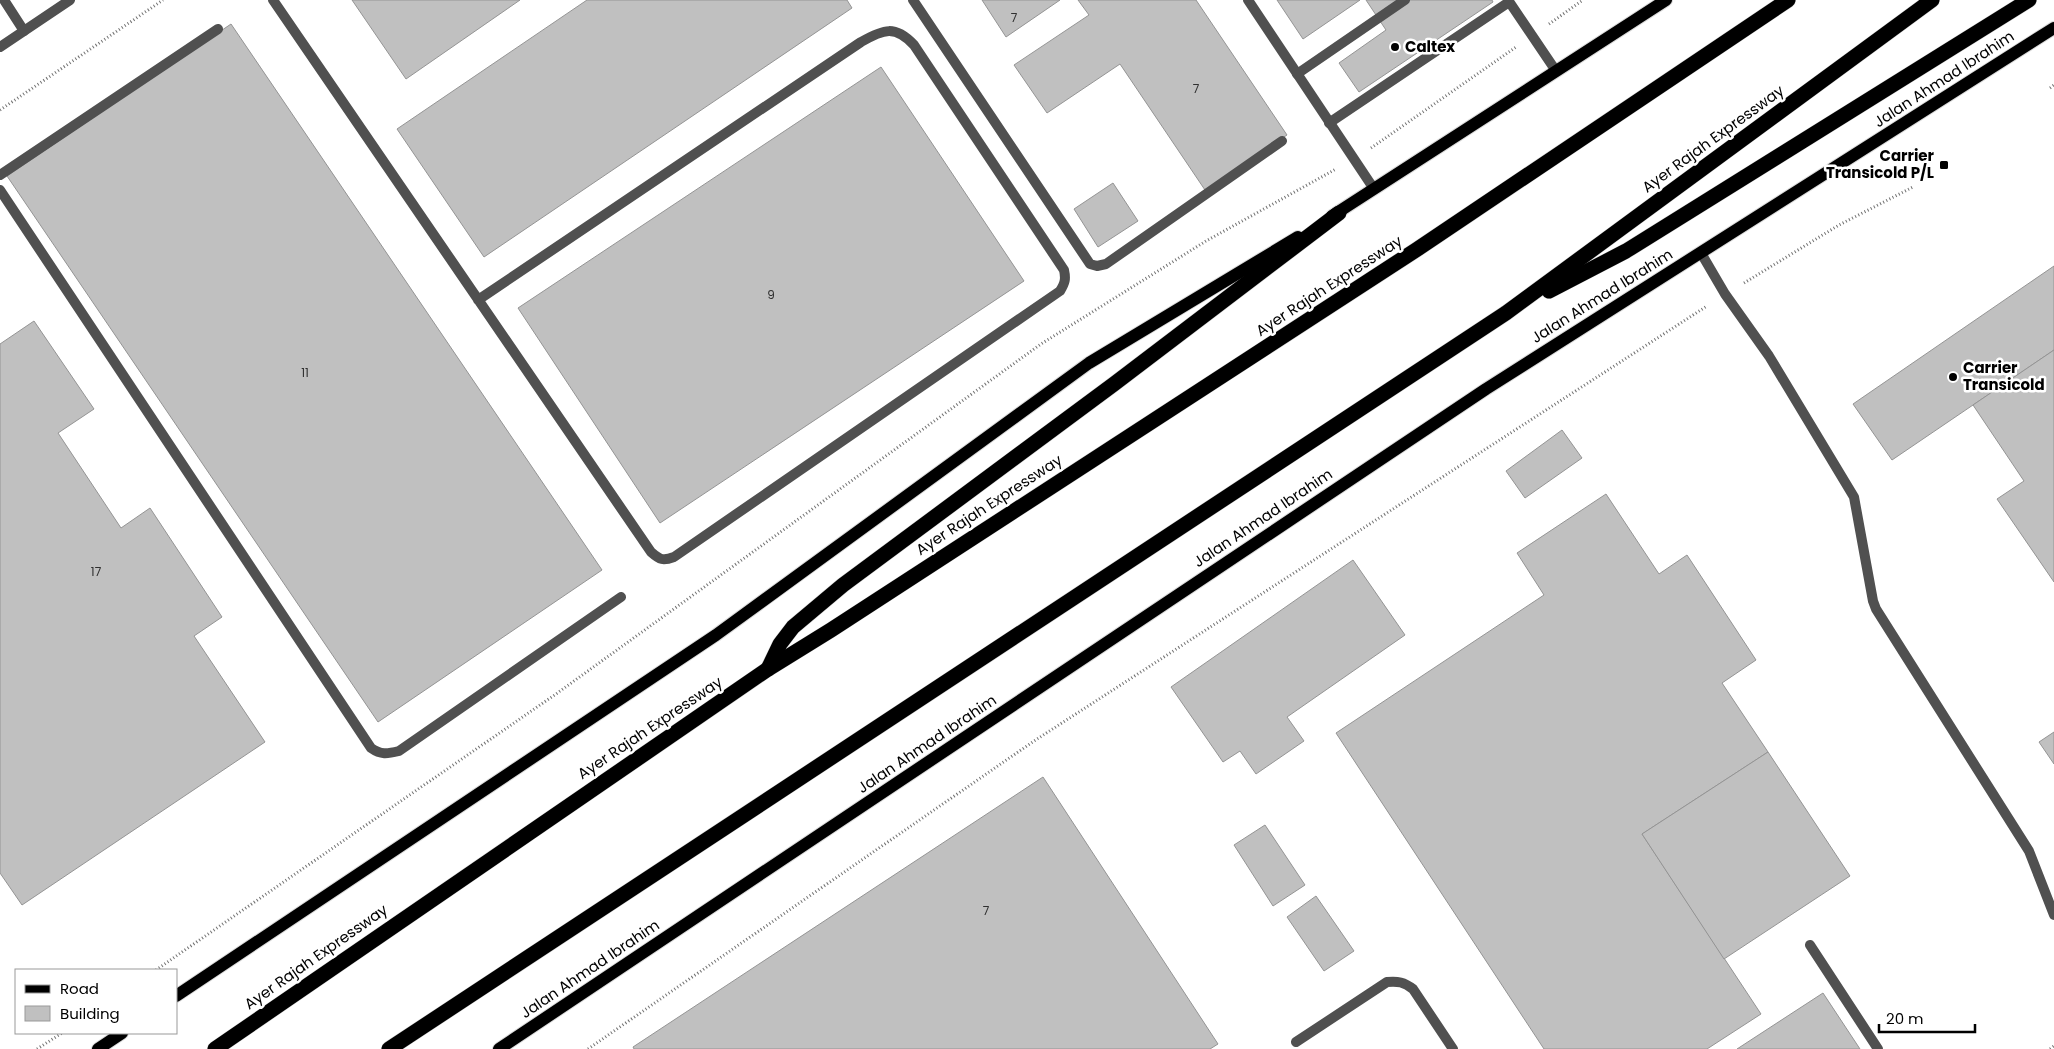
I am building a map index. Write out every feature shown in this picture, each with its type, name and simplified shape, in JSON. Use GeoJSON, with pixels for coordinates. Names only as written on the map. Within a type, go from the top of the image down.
{"type":"FeatureCollection","features":[{"type":"Feature","properties":{"kind":"highway","name":"Ayer Rajah Expressway"},"geometry":{"type":"LineString","coordinates":[[215,1049],[768,669],[1416,250],[1788,0]]}},
{"type":"Feature","properties":{"kind":"highway","name":"Ayer Rajah Expressway"},"geometry":{"type":"LineString","coordinates":[[389,1049],[1506,313],[1932,0]]}},
{"type":"Feature","properties":{"kind":"highway"},"geometry":{"type":"LineString","coordinates":[[1506,313],[1626,251],[2029,0]]}},
{"type":"Feature","properties":{"kind":"highway"},"geometry":{"type":"LineString","coordinates":[[768,669],[780,644],[793,627],[843,585],[1114,384],[1339,213]]}},
{"type":"Feature","properties":{"kind":"main road"},"geometry":{"type":"LineString","coordinates":[[178,995],[716,635],[1089,363],[1339,213],[1666,0]]}},
{"type":"Feature","properties":{"kind":"main road","name":"Jalan Ahmad Ibrahim"},"geometry":{"type":"LineString","coordinates":[[499,1049],[1486,389],[2054,28]]}},
{"type":"Feature","properties":{"kind":"main road"},"geometry":{"type":"LineString","coordinates":[[98,1049],[120,1034]]}},
{"type":"Feature","properties":{"kind":"street"},"geometry":{"type":"LineString","coordinates":[[4,0],[24,31]]}},
{"type":"Feature","properties":{"kind":"street"},"geometry":{"type":"LineString","coordinates":[[0,47],[70,0]]}},
{"type":"Feature","properties":{"kind":"street"},"geometry":{"type":"LineString","coordinates":[[273,0],[478,300],[651,552],[660,560],[674,557],[1060,291],[1065,283],[1065,276],[1064,270],[914,46],[905,36],[897,31],[887,31],[876,34],[861,42],[478,300]]}},
{"type":"Feature","properties":{"kind":"street"},"geometry":{"type":"LineString","coordinates":[[913,0],[1090,264],[1097,266],[1106,264],[1282,141]]}},
{"type":"Feature","properties":{"kind":"street"},"geometry":{"type":"LineString","coordinates":[[1248,0],[1374,189]]}},
{"type":"Feature","properties":{"kind":"street"},"geometry":{"type":"LineString","coordinates":[[1297,74],[1405,0]]}},
{"type":"Feature","properties":{"kind":"street"},"geometry":{"type":"LineString","coordinates":[[1329,123],[1508,1],[1556,71]]}},
{"type":"Feature","properties":{"kind":"street"},"geometry":{"type":"LineString","coordinates":[[0,175],[218,28]]}},
{"type":"Feature","properties":{"kind":"street"},"geometry":{"type":"LineString","coordinates":[[0,190],[371,748],[379,754],[399,751],[621,597]]}},
{"type":"Feature","properties":{"kind":"street"},"geometry":{"type":"LineString","coordinates":[[1701,253],[1725,294],[1734,303],[1768,356],[1854,496],[1876,609],[2029,851],[2054,914]]}},
{"type":"Feature","properties":{"kind":"street"},"geometry":{"type":"LineString","coordinates":[[1810,945],[1878,1049]]}},
{"type":"Feature","properties":{"kind":"street"},"geometry":{"type":"LineString","coordinates":[[1296,1042],[1387,982],[1396,982],[1406,983],[1413,989],[1453,1049]]}},
{"type":"Feature","properties":{"kind":"path"},"geometry":{"type":"LineString","coordinates":[[0,110],[164,0]]}},
{"type":"Feature","properties":{"kind":"path"},"geometry":{"type":"LineString","coordinates":[[157,969],[548,700],[1041,344],[1206,241],[1354,159],[1583,0]]}},
{"type":"Feature","properties":{"kind":"path"},"geometry":{"type":"LineString","coordinates":[[2050,88],[2054,85]]}},
{"type":"Feature","properties":{"kind":"path"},"geometry":{"type":"LineString","coordinates":[[588,1049],[1034,741],[1725,294],[1840,225],[1913,187]]}},
{"type":"Feature","properties":{"kind":"path"},"geometry":{"type":"LineString","coordinates":[[37,1049],[60,1034]]}},
{"type":"Feature","properties":{"kind":"path"},"geometry":{"type":"LineString","coordinates":[[2050,1049],[2054,1046]]}},
{"type":"Feature","properties":{"kind":"building"},"geometry":{"type":"Polygon","coordinates":[[[352,0],[520,0],[406,79],[352,0]]]}},
{"type":"Feature","properties":{"kind":"building"},"geometry":{"type":"Polygon","coordinates":[[[587,0],[847,0],[852,8],[484,257],[397,129],[587,0]]]}},
{"type":"Feature","properties":{"kind":"building"},"geometry":{"type":"Polygon","coordinates":[[[982,0],[1060,0],[1006,37],[982,0]]]}},
{"type":"Feature","properties":{"kind":"building"},"geometry":{"type":"Polygon","coordinates":[[[1078,0],[1196,0],[1287,135],[1205,190],[1120,64],[1047,113],[1014,65],[1089,15],[1078,0]]]}},
{"type":"Feature","properties":{"kind":"building"},"geometry":{"type":"Polygon","coordinates":[[[1277,0],[1360,0],[1303,39],[1277,0]]]}},
{"type":"Feature","properties":{"kind":"building","name":"Caltex"},"geometry":{"type":"Polygon","coordinates":[[[1366,0],[1492,0],[1493,2],[1359,92],[1339,63],[1386,30],[1366,0]]]}},
{"type":"Feature","properties":{"kind":"building"},"geometry":{"type":"Polygon","coordinates":[[[231,24],[602,570],[378,722],[7,176],[231,24]]]}},
{"type":"Feature","properties":{"kind":"building"},"geometry":{"type":"Polygon","coordinates":[[[881,67],[1024,281],[660,523],[518,308],[881,67]]]}},
{"type":"Feature","properties":{"kind":"building"},"geometry":{"type":"Polygon","coordinates":[[[1113,183],[1138,221],[1098,247],[1074,209],[1113,183]]]}},
{"type":"Feature","properties":{"kind":"building","name":"Carrier Transicold"},"geometry":{"type":"Polygon","coordinates":[[[2054,266],[2054,350],[1892,460],[1853,404],[2054,266]]]}},
{"type":"Feature","properties":{"kind":"building"},"geometry":{"type":"Polygon","coordinates":[[[34,321],[94,409],[58,433],[121,528],[150,508],[222,617],[194,636],[265,742],[22,905],[0,873],[0,344],[34,321]]]}},
{"type":"Feature","properties":{"kind":"building"},"geometry":{"type":"Polygon","coordinates":[[[2054,350],[2054,582],[1997,499],[2024,481],[1973,405],[2054,350]]]}},
{"type":"Feature","properties":{"kind":"building"},"geometry":{"type":"Polygon","coordinates":[[[1562,430],[1582,458],[1525,498],[1506,471],[1562,430]]]}},
{"type":"Feature","properties":{"kind":"building"},"geometry":{"type":"Polygon","coordinates":[[[1606,494],[1659,574],[1687,555],[1756,660],[1722,683],[1768,752],[1642,834],[1761,1014],[1707,1049],[1544,1049],[1336,733],[1544,595],[1517,553],[1606,494]]]}},
{"type":"Feature","properties":{"kind":"building"},"geometry":{"type":"Polygon","coordinates":[[[1353,560],[1405,635],[1287,717],[1304,741],[1256,774],[1240,751],[1223,762],[1171,687],[1353,560]]]}},
{"type":"Feature","properties":{"kind":"building"},"geometry":{"type":"Polygon","coordinates":[[[2054,732],[2054,764],[2039,742],[2054,732]]]}},
{"type":"Feature","properties":{"kind":"building"},"geometry":{"type":"Polygon","coordinates":[[[1768,752],[1850,876],[1724,959],[1642,834],[1768,752]]]}},
{"type":"Feature","properties":{"kind":"building"},"geometry":{"type":"Polygon","coordinates":[[[1043,777],[1218,1044],[1210,1049],[634,1049],[633,1047],[1043,777]]]}},
{"type":"Feature","properties":{"kind":"building"},"geometry":{"type":"Polygon","coordinates":[[[1265,825],[1305,885],[1273,906],[1234,845],[1265,825]]]}},
{"type":"Feature","properties":{"kind":"building"},"geometry":{"type":"Polygon","coordinates":[[[1316,896],[1354,951],[1324,971],[1287,917],[1316,896]]]}},
{"type":"Feature","properties":{"kind":"building"},"geometry":{"type":"Polygon","coordinates":[[[1823,993],[1860,1049],[1737,1049],[1823,993]]]}},
{"type":"Feature","properties":{"kind":"place","name":"Caltex"},"geometry":{"type":"Point","coordinates":[1395,47]}},
{"type":"Feature","properties":{"kind":"place","name":"Carrier Transicold P/L"},"geometry":{"type":"Point","coordinates":[1944,165]}},
{"type":"Feature","properties":{"kind":"place","name":"Carrier Transicold"},"geometry":{"type":"Point","coordinates":[1953,377]}}]}
